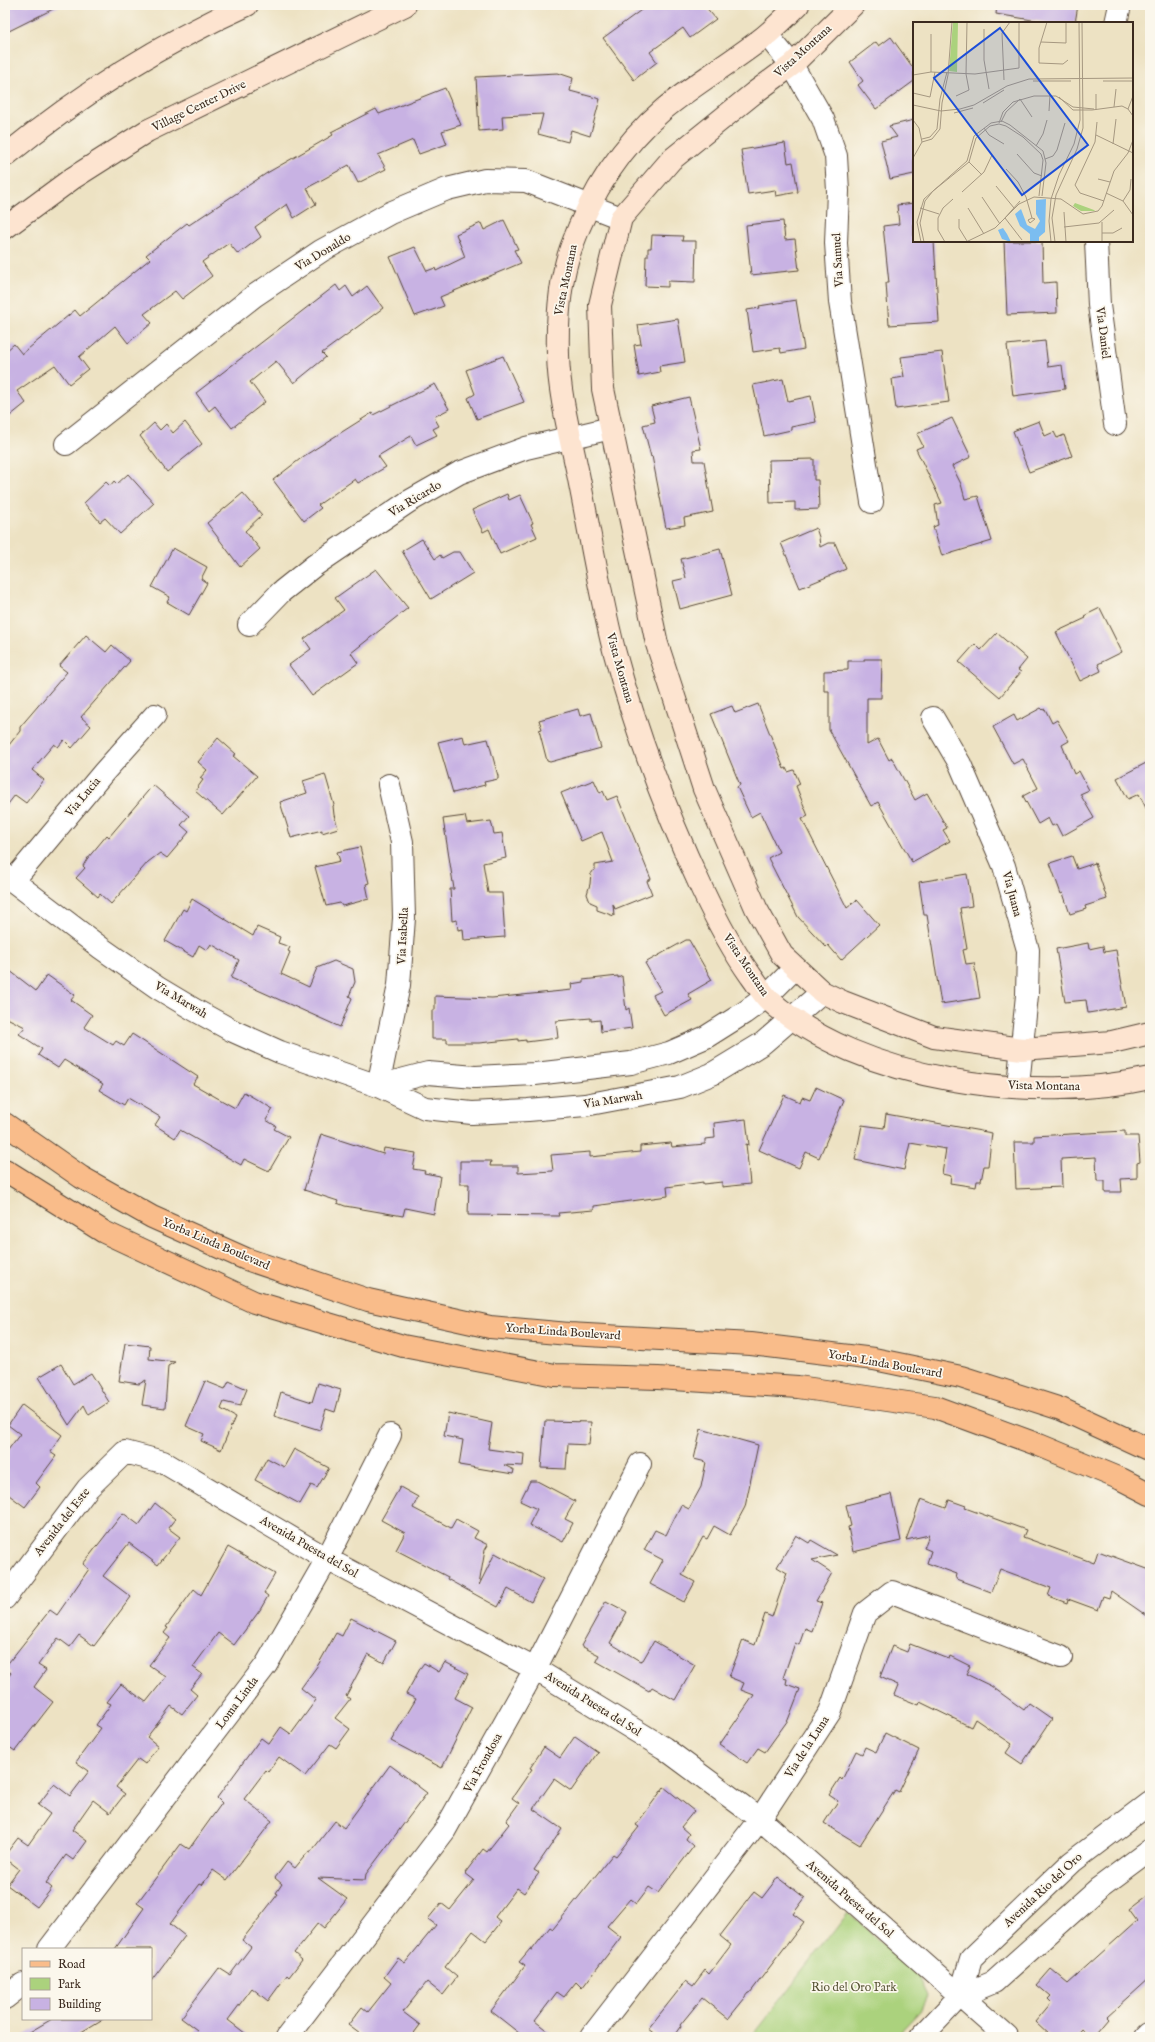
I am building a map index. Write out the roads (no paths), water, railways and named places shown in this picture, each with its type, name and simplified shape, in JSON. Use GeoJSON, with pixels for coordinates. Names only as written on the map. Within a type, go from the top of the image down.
{"type":"FeatureCollection","features":[{"type":"Feature","properties":{"kind":"main road","name":"Yorba Linda Boulevard"},"geometry":{"type":"LineString","coordinates":[[5,1124],[82,1177],[152,1217],[246,1259],[368,1300],[490,1326],[569,1334],[751,1344],[874,1359],[961,1377],[1061,1409],[1150,1450]]}},
{"type":"Feature","properties":{"kind":"main road"},"geometry":{"type":"LineString","coordinates":[[5,1170],[104,1232],[254,1302],[403,1346],[555,1375],[658,1378],[798,1387],[935,1407],[1039,1445],[1120,1479],[1150,1494]]}},
{"type":"Feature","properties":{"kind":"street"},"geometry":{"type":"LineString","coordinates":[[5,156],[52,118],[96,87],[157,50],[247,5]]}},
{"type":"Feature","properties":{"kind":"street","name":"Village Center Drive"},"geometry":{"type":"LineString","coordinates":[[5,228],[73,178],[148,131],[405,5]]}},
{"type":"Feature","properties":{"kind":"street","name":"Vista Montana"},"geometry":{"type":"LineString","coordinates":[[798,5],[767,35],[663,110],[618,157],[589,205],[570,252],[558,314],[558,359],[571,437],[606,617],[615,652],[644,745],[669,813],[725,936],[766,997],[793,1019],[861,1056],[894,1066],[963,1082],[1057,1088],[1094,1087],[1123,1084],[1150,1078]]}},
{"type":"Feature","properties":{"kind":"street","name":"Vista Montana"},"geometry":{"type":"LineString","coordinates":[[852,5],[792,65],[754,93],[671,160],[621,218],[600,305],[603,389],[658,644],[704,789],[756,908],[782,955],[822,992],[843,1002],[934,1037],[1022,1049],[1112,1042],[1150,1033]]}},
{"type":"Feature","properties":{"kind":"street"},"geometry":{"type":"LineString","coordinates":[[1116,22],[1120,5]]}},
{"type":"Feature","properties":{"kind":"street","name":"Via Samuel"},"geometry":{"type":"LineString","coordinates":[[767,35],[792,65],[823,119],[836,156],[838,191],[836,243],[840,302],[872,502]]}},
{"type":"Feature","properties":{"kind":"street","name":"Via Donaldo"},"geometry":{"type":"LineString","coordinates":[[66,444],[254,296],[321,251],[390,213],[447,189],[485,180],[526,181],[621,218]]}},
{"type":"Feature","properties":{"kind":"street","name":"Via Daniel"},"geometry":{"type":"LineString","coordinates":[[1096,242],[1099,305],[1115,424]]}},
{"type":"Feature","properties":{"kind":"street","name":"Via Ricardo"},"geometry":{"type":"LineString","coordinates":[[249,626],[281,592],[315,565],[408,502],[459,474],[526,448],[611,428]]}},
{"type":"Feature","properties":{"kind":"street","name":"Via Lucia"},"geometry":{"type":"LineString","coordinates":[[9,878],[155,715]]}},
{"type":"Feature","properties":{"kind":"street","name":"Via Juana"},"geometry":{"type":"LineString","coordinates":[[933,718],[960,764],[1004,866],[1028,950],[1027,995],[1018,1086]]}},
{"type":"Feature","properties":{"kind":"street","name":"Via Isabella"},"geometry":{"type":"LineString","coordinates":[[378,1086],[399,985],[404,918],[402,842],[389,785]]}},
{"type":"Feature","properties":{"kind":"street","name":"Via Marwah"},"geometry":{"type":"LineString","coordinates":[[9,878],[158,988],[193,1009],[233,1031],[280,1052],[378,1086],[425,1108],[472,1113],[585,1105],[680,1087],[712,1074],[763,1043],[793,1019],[822,992]]}},
{"type":"Feature","properties":{"kind":"street"},"geometry":{"type":"LineString","coordinates":[[378,1086],[428,1073],[475,1077],[535,1074],[631,1063],[669,1053],[706,1037],[766,997],[795,968]]}},
{"type":"Feature","properties":{"kind":"street","name":"Loma Linda"},"geometry":{"type":"LineString","coordinates":[[50,1948],[266,1665],[327,1559],[390,1435]]}},
{"type":"Feature","properties":{"kind":"street","name":"Avenida Puesta del Sol"},"geometry":{"type":"LineString","coordinates":[[125,1452],[164,1462],[327,1559],[536,1669],[664,1748],[760,1819],[1007,2037]]}},
{"type":"Feature","properties":{"kind":"street","name":"Avenida del Este"},"geometry":{"type":"LineString","coordinates":[[5,1598],[88,1488],[125,1452]]}},
{"type":"Feature","properties":{"kind":"street","name":"Via Frondosa"},"geometry":{"type":"LineString","coordinates":[[287,2037],[446,1830],[536,1669],[640,1464]]}},
{"type":"Feature","properties":{"kind":"street","name":"Via de la Luna"},"geometry":{"type":"LineString","coordinates":[[591,2037],[760,1819],[830,1712],[865,1612],[892,1592],[1061,1657]]}},
{"type":"Feature","properties":{"kind":"street","name":"Avenida Rio del Oro"},"geometry":{"type":"LineString","coordinates":[[960,1996],[970,1959],[1072,1862],[1150,1803]]}},
{"type":"Feature","properties":{"kind":"street","name":"Avenida Rio del Oro"},"geometry":{"type":"LineString","coordinates":[[922,2037],[960,1996],[994,1982],[1099,1888],[1150,1850]]}},
{"type":"Feature","properties":{"kind":"street"},"geometry":{"type":"LineString","coordinates":[[5,1998],[22,1985]]}},
{"type":"Feature","properties":{"kind":"street"},"geometry":{"type":"LineString","coordinates":[[1146,2037],[1150,2033]]}},
{"type":"Feature","properties":{"kind":"park label","name":"Rio del Oro Park"},"geometry":{"type":"Point","coordinates":[854,1987]}}]}
